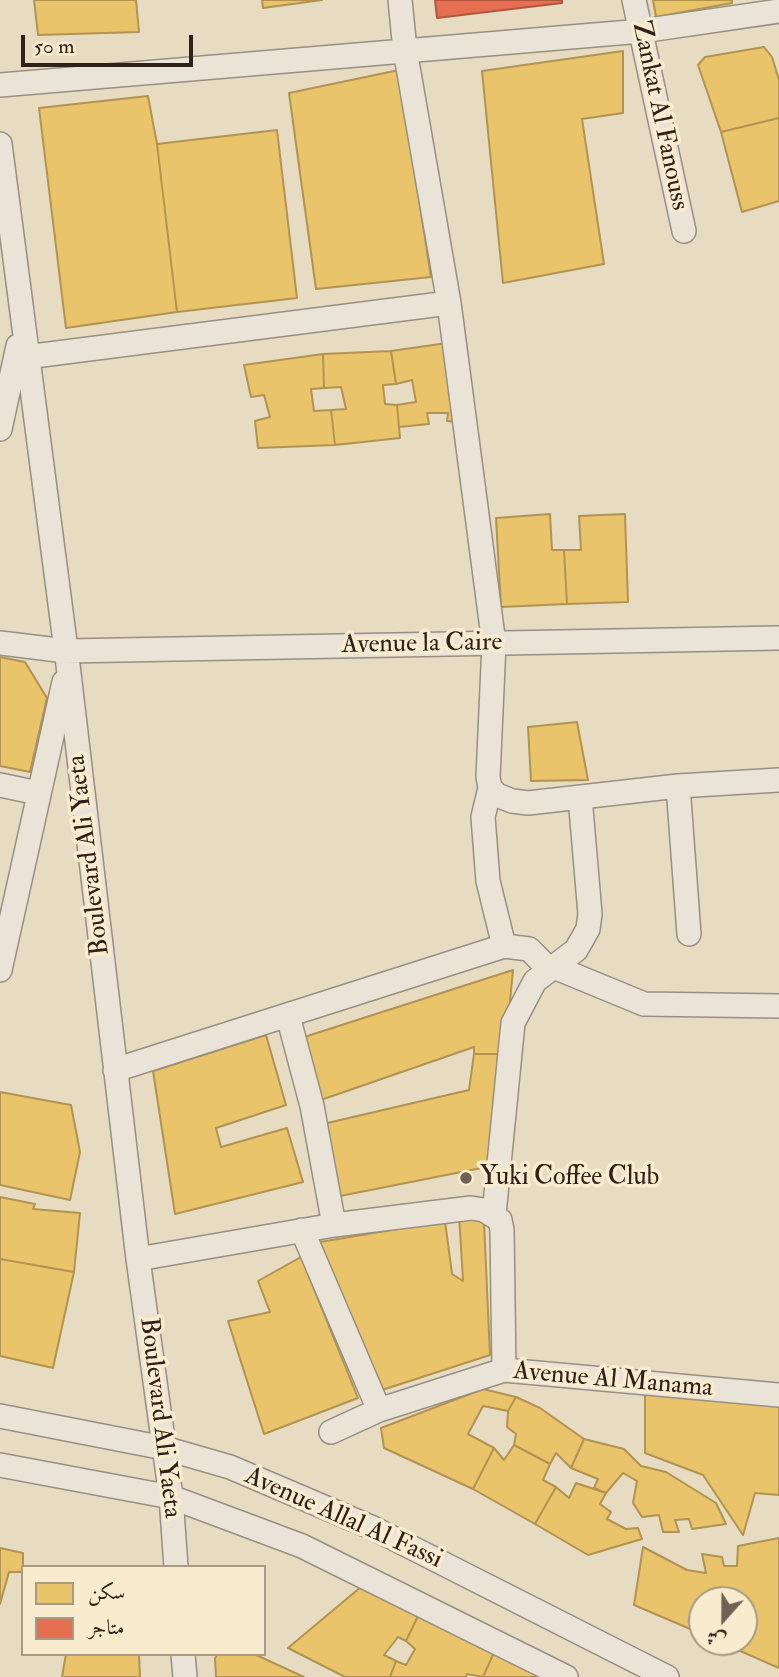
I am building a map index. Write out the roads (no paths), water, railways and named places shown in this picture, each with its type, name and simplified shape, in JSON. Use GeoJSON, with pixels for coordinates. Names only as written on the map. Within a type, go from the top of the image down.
{"type":"FeatureCollection","features":[{"type":"Feature","properties":{"kind":"street"},"geometry":{"type":"LineString","coordinates":[[400,0],[405,50],[449,303],[494,644],[488,777],[490,788],[484,817],[488,881],[504,946]]}},
{"type":"Feature","properties":{"kind":"street","name":"Zankat Al Fanouss"},"geometry":{"type":"LineString","coordinates":[[634,0],[684,231]]}},
{"type":"Feature","properties":{"kind":"street"},"geometry":{"type":"LineString","coordinates":[[0,85],[642,32],[770,8]]}},
{"type":"Feature","properties":{"kind":"street","name":"Boulevard Ali Yaeta"},"geometry":{"type":"LineString","coordinates":[[0,144],[7,233],[67,658],[138,1259],[171,1497],[176,1565]]}},
{"type":"Feature","properties":{"kind":"street"},"geometry":{"type":"LineString","coordinates":[[26,357],[449,303]]}},
{"type":"Feature","properties":{"kind":"street"},"geometry":{"type":"LineString","coordinates":[[0,429],[22,330]]}},
{"type":"Feature","properties":{"kind":"street","name":"Avenue la Caire"},"geometry":{"type":"LineString","coordinates":[[0,643],[67,658],[779,638]]}},
{"type":"Feature","properties":{"kind":"street"},"geometry":{"type":"LineString","coordinates":[[0,970],[67,658]]}},
{"type":"Feature","properties":{"kind":"street"},"geometry":{"type":"LineString","coordinates":[[490,788],[497,795],[512,801],[528,803],[678,786],[779,780]]}},
{"type":"Feature","properties":{"kind":"street"},"geometry":{"type":"LineString","coordinates":[[0,785],[38,793]]}},
{"type":"Feature","properties":{"kind":"street"},"geometry":{"type":"LineString","coordinates":[[678,786],[689,934]]}},
{"type":"Feature","properties":{"kind":"street"},"geometry":{"type":"LineString","coordinates":[[494,1214],[513,1023],[535,981],[576,950],[588,929],[590,914],[580,797]]}},
{"type":"Feature","properties":{"kind":"street"},"geometry":{"type":"LineString","coordinates":[[115,1070],[504,946],[529,949],[552,968],[644,1004],[779,1006]]}},
{"type":"Feature","properties":{"kind":"street"},"geometry":{"type":"LineString","coordinates":[[288,1016],[312,1106],[334,1225]]}},
{"type":"Feature","properties":{"kind":"street"},"geometry":{"type":"LineString","coordinates":[[138,1259],[334,1225],[471,1208],[494,1214],[500,1220],[502,1230],[504,1370]]}},
{"type":"Feature","properties":{"kind":"street"},"geometry":{"type":"LineString","coordinates":[[302,1230],[379,1410]]}},
{"type":"Feature","properties":{"kind":"street","name":"Avenue Al Manama"},"geometry":{"type":"LineString","coordinates":[[331,1432],[379,1410],[504,1370],[779,1395]]}},
{"type":"Feature","properties":{"kind":"street","name":"Avenue Allal Al Fassi"},"geometry":{"type":"LineString","coordinates":[[0,1416],[164,1448],[230,1467],[321,1503],[631,1669],[667,1677]]}},
{"type":"Feature","properties":{"kind":"street","name":"Avenue Allal Al Fassi"},"geometry":{"type":"LineString","coordinates":[[0,1465],[171,1497],[302,1546],[354,1569],[566,1677]]}},
{"type":"Feature","properties":{"kind":"street"},"geometry":{"type":"LineString","coordinates":[[183,1656],[185,1677]]}},
{"type":"Feature","properties":{"kind":"place","name":"Yuki Coffee Club"},"geometry":{"type":"Point","coordinates":[466,1178]}}]}
